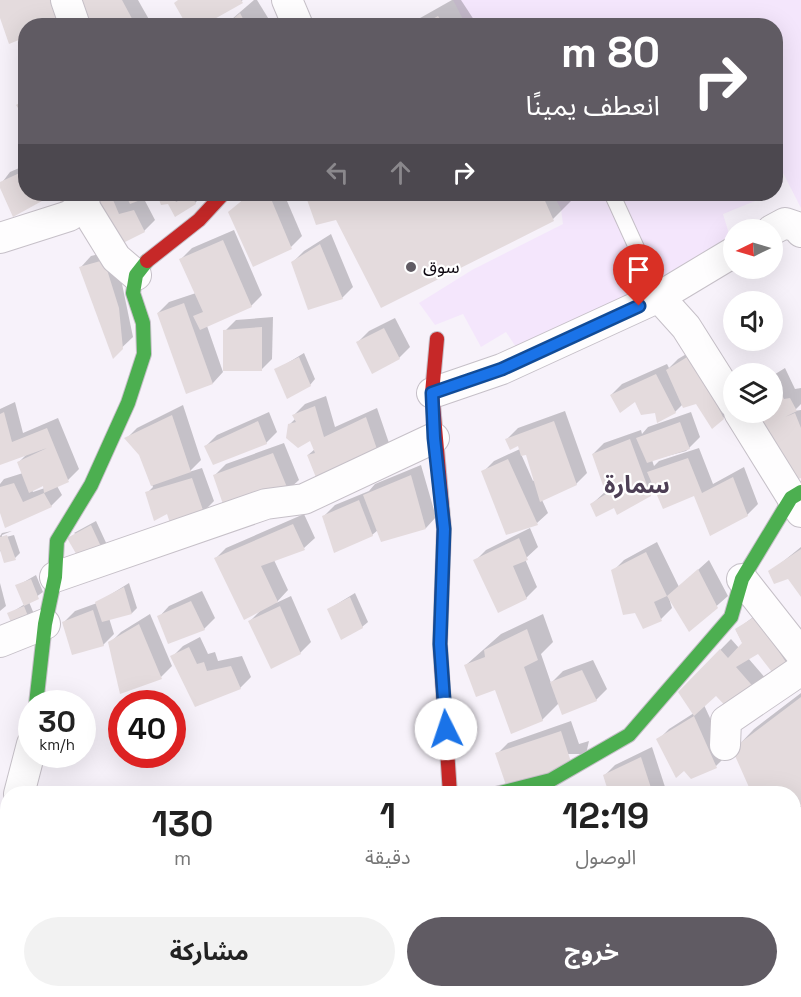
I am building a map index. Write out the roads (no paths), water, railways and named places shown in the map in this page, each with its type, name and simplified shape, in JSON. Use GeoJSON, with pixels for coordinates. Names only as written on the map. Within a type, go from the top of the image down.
{"type":"FeatureCollection","features":[{"type":"Feature","properties":{"kind":"street"},"geometry":{"type":"LineString","coordinates":[[66,0],[72,18]]}},
{"type":"Feature","properties":{"kind":"street"},"geometry":{"type":"LineString","coordinates":[[287,0],[295,18]]}},
{"type":"Feature","properties":{"kind":"street"},"geometry":{"type":"LineString","coordinates":[[0,238],[69,216],[83,201]]}},
{"type":"Feature","properties":{"kind":"street"},"geometry":{"type":"LineString","coordinates":[[85,201],[116,258],[136,275]]}},
{"type":"Feature","properties":{"kind":"street"},"geometry":{"type":"LineString","coordinates":[[38,690],[45,624],[55,577],[57,541],[91,485],[128,403],[144,354],[143,323],[133,293],[136,275],[149,259],[199,220],[217,201]]}},
{"type":"Feature","properties":{"kind":"street"},"geometry":{"type":"LineString","coordinates":[[783,224],[797,226],[801,232]]}},
{"type":"Feature","properties":{"kind":"street"},"geometry":{"type":"LineString","coordinates":[[432,393],[502,369],[659,297],[723,259]]}},
{"type":"Feature","properties":{"kind":"street"},"geometry":{"type":"LineString","coordinates":[[659,297],[686,327],[723,386]]}},
{"type":"Feature","properties":{"kind":"street"},"geometry":{"type":"LineString","coordinates":[[437,339],[432,393],[434,438],[444,529],[440,644],[449,786]]}},
{"type":"Feature","properties":{"kind":"street"},"geometry":{"type":"LineString","coordinates":[[527,786],[550,780],[629,735],[731,617],[742,579],[798,500],[747,423]]}},
{"type":"Feature","properties":{"kind":"street"},"geometry":{"type":"LineString","coordinates":[[55,577],[266,504],[304,499],[434,438]]}},
{"type":"Feature","properties":{"kind":"street"},"geometry":{"type":"LineString","coordinates":[[742,579],[801,654]]}},
{"type":"Feature","properties":{"kind":"street"},"geometry":{"type":"LineString","coordinates":[[0,642],[45,624]]}},
{"type":"Feature","properties":{"kind":"street"},"geometry":{"type":"LineString","coordinates":[[725,745],[726,721],[801,670]]}},
{"type":"Feature","properties":{"kind":"street"},"geometry":{"type":"LineString","coordinates":[[21,786],[26,768]]}},
{"type":"Feature","properties":{"kind":"lane"},"geometry":{"type":"LineString","coordinates":[[615,201],[659,297]]}},
{"type":"Feature","properties":{"kind":"place","name":"سوق"},"geometry":{"type":"Point","coordinates":[411,267]}},
{"type":"Feature","properties":{"kind":"district","name":"سمارة"},"geometry":{"type":"Point","coordinates":[637,485]}}]}
